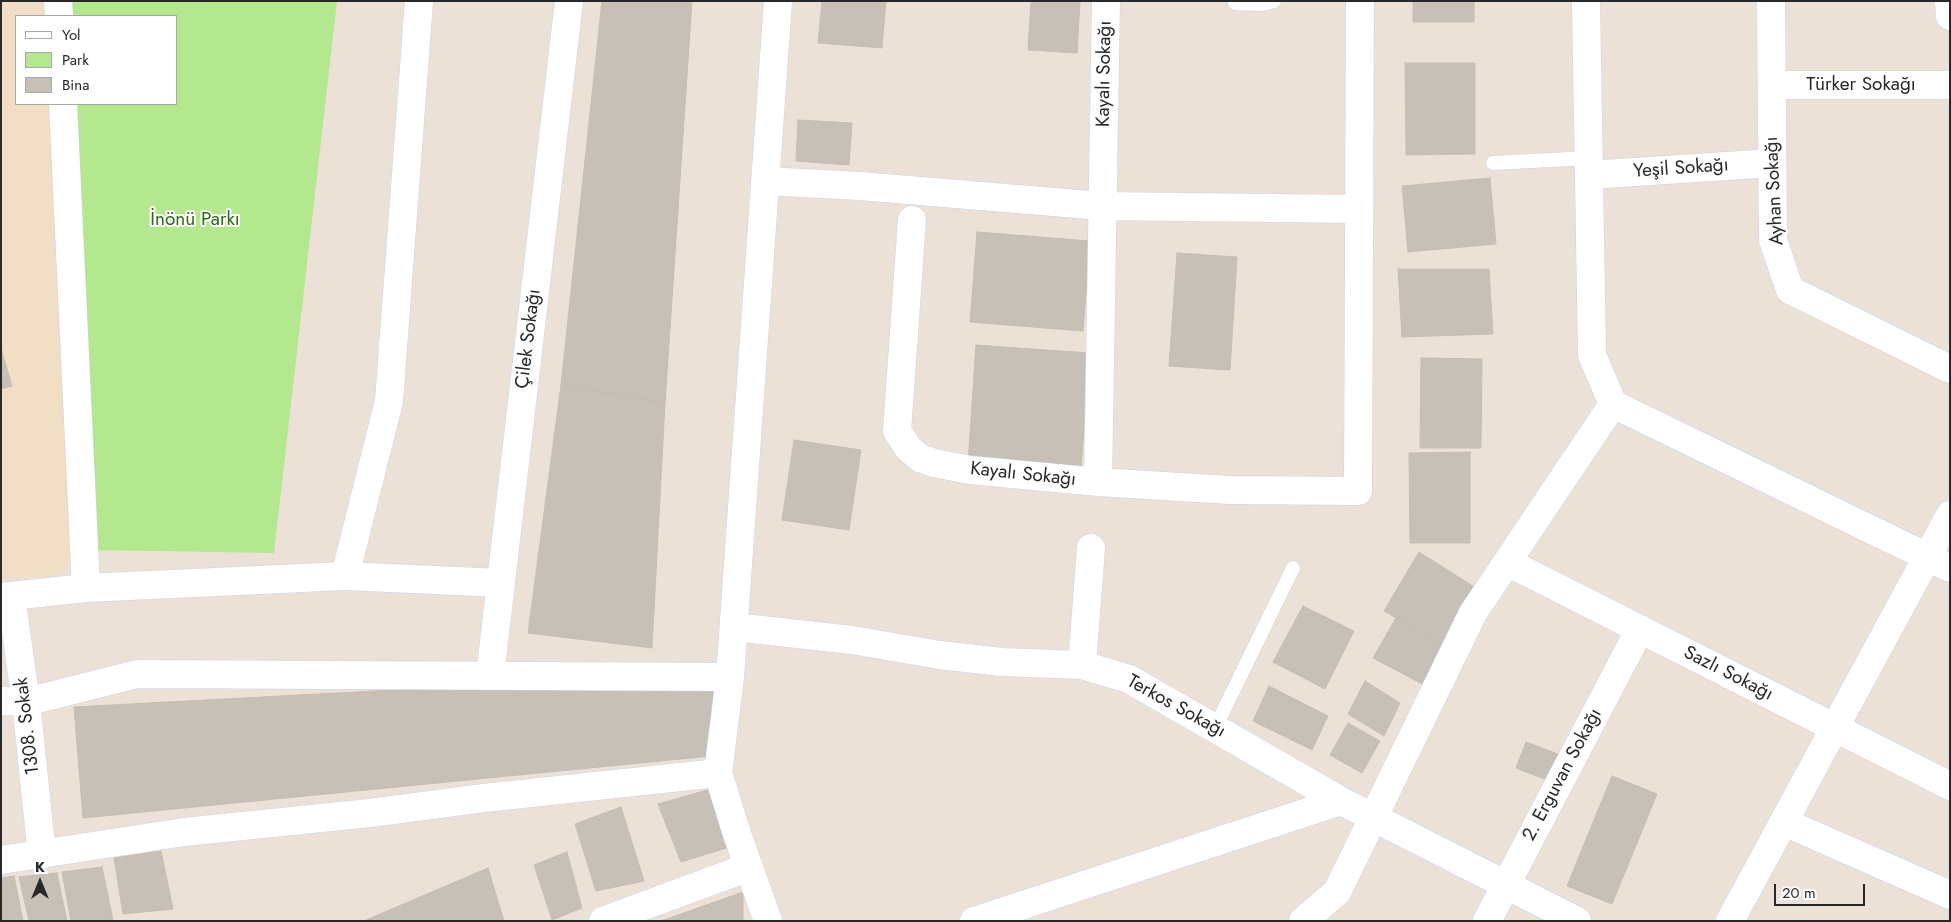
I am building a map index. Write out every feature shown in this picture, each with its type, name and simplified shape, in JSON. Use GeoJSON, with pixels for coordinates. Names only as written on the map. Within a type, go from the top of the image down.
{"type":"FeatureCollection","features":[{"type":"Feature","properties":{"kind":"street"},"geometry":{"type":"LineString","coordinates":[[58,1],[59,15]]}},
{"type":"Feature","properties":{"kind":"street"},"geometry":{"type":"LineString","coordinates":[[345,576],[389,401],[419,1]]}},
{"type":"Feature","properties":{"kind":"street","name":"Çilek Sokağı"},"geometry":{"type":"LineString","coordinates":[[490,676],[568,1]]}},
{"type":"Feature","properties":{"kind":"street"},"geometry":{"type":"LineString","coordinates":[[768,921],[718,773],[734,627],[778,1]]}},
{"type":"Feature","properties":{"kind":"street","name":"Kayalı Sokağı"},"geometry":{"type":"LineString","coordinates":[[912,220],[897,431],[902,441],[920,458],[934,463],[970,470],[1098,482],[1106,1]]}},
{"type":"Feature","properties":{"kind":"street"},"geometry":{"type":"LineString","coordinates":[[1098,482],[1230,490],[1358,491],[1360,1]]}},
{"type":"Feature","properties":{"kind":"street"},"geometry":{"type":"LineString","coordinates":[[1586,1],[1592,355],[1613,404],[1938,562]]}},
{"type":"Feature","properties":{"kind":"street","name":"Ayhan Sokağı"},"geometry":{"type":"LineString","coordinates":[[1771,1],[1773,240],[1790,290],[1950,369]]}},
{"type":"Feature","properties":{"kind":"street"},"geometry":{"type":"LineString","coordinates":[[1949,1],[1950,16]]}},
{"type":"Feature","properties":{"kind":"street","name":"Türker Sokağı"},"geometry":{"type":"LineString","coordinates":[[1772,85],[1950,85]]}},
{"type":"Feature","properties":{"kind":"street"},"geometry":{"type":"LineString","coordinates":[[63,105],[86,588]]}},
{"type":"Feature","properties":{"kind":"street","name":"Yeşil Sokağı"},"geometry":{"type":"LineString","coordinates":[[1589,167],[1772,163]]}},
{"type":"Feature","properties":{"kind":"street"},"geometry":{"type":"LineString","coordinates":[[765,181],[860,186],[1102,206],[1359,209]]}},
{"type":"Feature","properties":{"kind":"street"},"geometry":{"type":"LineString","coordinates":[[1303,921],[1337,892],[1473,613],[1613,404]]}},
{"type":"Feature","properties":{"kind":"street"},"geometry":{"type":"LineString","coordinates":[[1730,921],[1834,728],[1938,562],[1950,515]]}},
{"type":"Feature","properties":{"kind":"street"},"geometry":{"type":"LineString","coordinates":[[1082,665],[1090,548]]}},
{"type":"Feature","properties":{"kind":"street","name":"Sazlı Sokağı"},"geometry":{"type":"LineString","coordinates":[[1507,562],[1950,786]]}},
{"type":"Feature","properties":{"kind":"street"},"geometry":{"type":"LineString","coordinates":[[6,597],[86,588],[345,576],[501,583]]}},
{"type":"Feature","properties":{"kind":"street","name":"1308. Sokak"},"geometry":{"type":"LineString","coordinates":[[6,597],[14,701],[42,855]]}},
{"type":"Feature","properties":{"kind":"street","name":"Terkos Sokağı"},"geometry":{"type":"LineString","coordinates":[[734,627],[852,640],[940,655],[1002,662],[1082,665],[1129,679],[1341,801],[1577,921]]}},
{"type":"Feature","properties":{"kind":"street","name":"2. Erguvan Sokağı"},"geometry":{"type":"LineString","coordinates":[[1487,921],[1640,629]]}},
{"type":"Feature","properties":{"kind":"street"},"geometry":{"type":"LineString","coordinates":[[14,701],[137,674],[730,677]]}},
{"type":"Feature","properties":{"kind":"street"},"geometry":{"type":"LineString","coordinates":[[1,860],[184,832],[370,813],[494,797],[718,773]]}},
{"type":"Feature","properties":{"kind":"street"},"geometry":{"type":"LineString","coordinates":[[974,921],[1341,801]]}},
{"type":"Feature","properties":{"kind":"street"},"geometry":{"type":"LineString","coordinates":[[1784,822],[1950,895]]}},
{"type":"Feature","properties":{"kind":"street"},"geometry":{"type":"LineString","coordinates":[[603,921],[749,867]]}},
{"type":"Feature","properties":{"kind":"lane"},"geometry":{"type":"LineString","coordinates":[[1235,3],[1263,4],[1274,1]]}},
{"type":"Feature","properties":{"kind":"lane"},"geometry":{"type":"LineString","coordinates":[[1492,163],[1589,167]]}},
{"type":"Feature","properties":{"kind":"lane"},"geometry":{"type":"LineString","coordinates":[[1215,728],[1293,568]]}},
{"type":"Feature","properties":{"kind":"shaded area"},"geometry":{"type":"Polygon","coordinates":[[[1,1],[47,1],[48,15],[15,15],[15,105],[52,105],[74,556],[60,575],[1,578],[1,1]]]}},
{"type":"Feature","properties":{"kind":"green space","name":"İnönü Parkı"},"geometry":{"type":"Polygon","coordinates":[[[67,1],[337,1],[274,553],[93,550],[72,105],[178,105],[178,15],[67,15],[67,1]]]}},
{"type":"Feature","properties":{"kind":"building"},"geometry":{"type":"Polygon","coordinates":[[[602,1],[692,1],[665,403],[561,385],[602,1]]]}},
{"type":"Feature","properties":{"kind":"building"},"geometry":{"type":"Polygon","coordinates":[[[822,1],[886,1],[882,48],[818,43],[822,1]]]}},
{"type":"Feature","properties":{"kind":"building"},"geometry":{"type":"Polygon","coordinates":[[[1031,1],[1080,1],[1077,53],[1028,50],[1031,1]]]}},
{"type":"Feature","properties":{"kind":"building"},"geometry":{"type":"Polygon","coordinates":[[[1413,1],[1474,1],[1474,22],[1413,22],[1413,1]]]}},
{"type":"Feature","properties":{"kind":"building"},"geometry":{"type":"Polygon","coordinates":[[[1405,63],[1475,63],[1475,154],[1406,155],[1405,63]]]}},
{"type":"Feature","properties":{"kind":"building"},"geometry":{"type":"Polygon","coordinates":[[[798,120],[852,123],[849,165],[796,161],[798,120]]]}},
{"type":"Feature","properties":{"kind":"building"},"geometry":{"type":"Polygon","coordinates":[[[1490,178],[1496,244],[1408,252],[1402,186],[1490,178]]]}},
{"type":"Feature","properties":{"kind":"building"},"geometry":{"type":"Polygon","coordinates":[[[977,232],[1090,241],[1083,331],[970,322],[977,232]]]}},
{"type":"Feature","properties":{"kind":"building"},"geometry":{"type":"Polygon","coordinates":[[[1177,253],[1237,257],[1230,370],[1169,366],[1177,253]]]}},
{"type":"Feature","properties":{"kind":"building"},"geometry":{"type":"Polygon","coordinates":[[[1398,269],[1489,269],[1493,334],[1402,337],[1398,269]]]}},
{"type":"Feature","properties":{"kind":"building"},"geometry":{"type":"Polygon","coordinates":[[[976,345],[1089,353],[1081,470],[968,463],[976,345]]]}},
{"type":"Feature","properties":{"kind":"building"},"geometry":{"type":"Polygon","coordinates":[[[1,349],[12,386],[1,389],[1,349]]]}},
{"type":"Feature","properties":{"kind":"building"},"geometry":{"type":"Polygon","coordinates":[[[1421,358],[1482,359],[1481,448],[1420,448],[1421,358]]]}},
{"type":"Feature","properties":{"kind":"building"},"geometry":{"type":"Polygon","coordinates":[[[561,385],[665,403],[652,648],[528,633],[561,385]]]}},
{"type":"Feature","properties":{"kind":"building"},"geometry":{"type":"Polygon","coordinates":[[[794,440],[861,450],[849,530],[782,520],[794,440]]]}},
{"type":"Feature","properties":{"kind":"building"},"geometry":{"type":"Polygon","coordinates":[[[1470,452],[1470,543],[1410,543],[1409,453],[1470,452]]]}},
{"type":"Feature","properties":{"kind":"building"},"geometry":{"type":"Polygon","coordinates":[[[1419,552],[1479,590],[1449,648],[1384,611],[1419,552]]]}},
{"type":"Feature","properties":{"kind":"building"},"geometry":{"type":"Polygon","coordinates":[[[1303,606],[1354,631],[1325,689],[1273,662],[1303,606]]]}},
{"type":"Feature","properties":{"kind":"building"},"geometry":{"type":"Polygon","coordinates":[[[1396,618],[1449,648],[1428,687],[1373,658],[1396,618]]]}},
{"type":"Feature","properties":{"kind":"building"},"geometry":{"type":"Polygon","coordinates":[[[638,677],[696,677],[728,700],[721,755],[83,818],[74,707],[638,677]]]}},
{"type":"Feature","properties":{"kind":"building"},"geometry":{"type":"Polygon","coordinates":[[[1365,681],[1400,703],[1384,736],[1348,714],[1365,681]]]}},
{"type":"Feature","properties":{"kind":"building"},"geometry":{"type":"Polygon","coordinates":[[[1269,686],[1328,716],[1312,750],[1253,721],[1269,686]]]}},
{"type":"Feature","properties":{"kind":"building"},"geometry":{"type":"Polygon","coordinates":[[[1348,723],[1380,741],[1362,773],[1330,755],[1348,723]]]}},
{"type":"Feature","properties":{"kind":"building"},"geometry":{"type":"Polygon","coordinates":[[[1526,742],[1558,754],[1547,780],[1516,768],[1526,742]]]}},
{"type":"Feature","properties":{"kind":"building"},"geometry":{"type":"Polygon","coordinates":[[[1612,776],[1657,794],[1612,904],[1567,886],[1612,776]]]}},
{"type":"Feature","properties":{"kind":"building"},"geometry":{"type":"Polygon","coordinates":[[[714,788],[733,846],[681,862],[658,804],[714,788]]]}},
{"type":"Feature","properties":{"kind":"building"},"geometry":{"type":"Polygon","coordinates":[[[621,807],[644,881],[596,891],[575,824],[621,807]]]}},
{"type":"Feature","properties":{"kind":"building"},"geometry":{"type":"Polygon","coordinates":[[[161,851],[173,909],[123,914],[114,858],[161,851]]]}},
{"type":"Feature","properties":{"kind":"building"},"geometry":{"type":"Polygon","coordinates":[[[567,852],[582,908],[552,920],[534,865],[567,852]]]}},
{"type":"Feature","properties":{"kind":"building"},"geometry":{"type":"Polygon","coordinates":[[[102,867],[113,920],[71,921],[62,872],[102,867]]]}},
{"type":"Feature","properties":{"kind":"building"},"geometry":{"type":"Polygon","coordinates":[[[488,868],[504,921],[366,921],[366,920],[488,868]]]}},
{"type":"Feature","properties":{"kind":"building"},"geometry":{"type":"Polygon","coordinates":[[[57,873],[67,921],[29,921],[19,877],[57,873]]]}},
{"type":"Feature","properties":{"kind":"building"},"geometry":{"type":"Polygon","coordinates":[[[14,876],[23,921],[1,921],[1,878],[14,876]]]}},
{"type":"Feature","properties":{"kind":"building"},"geometry":{"type":"Polygon","coordinates":[[[743,892],[743,921],[661,921],[743,892]]]}}]}
